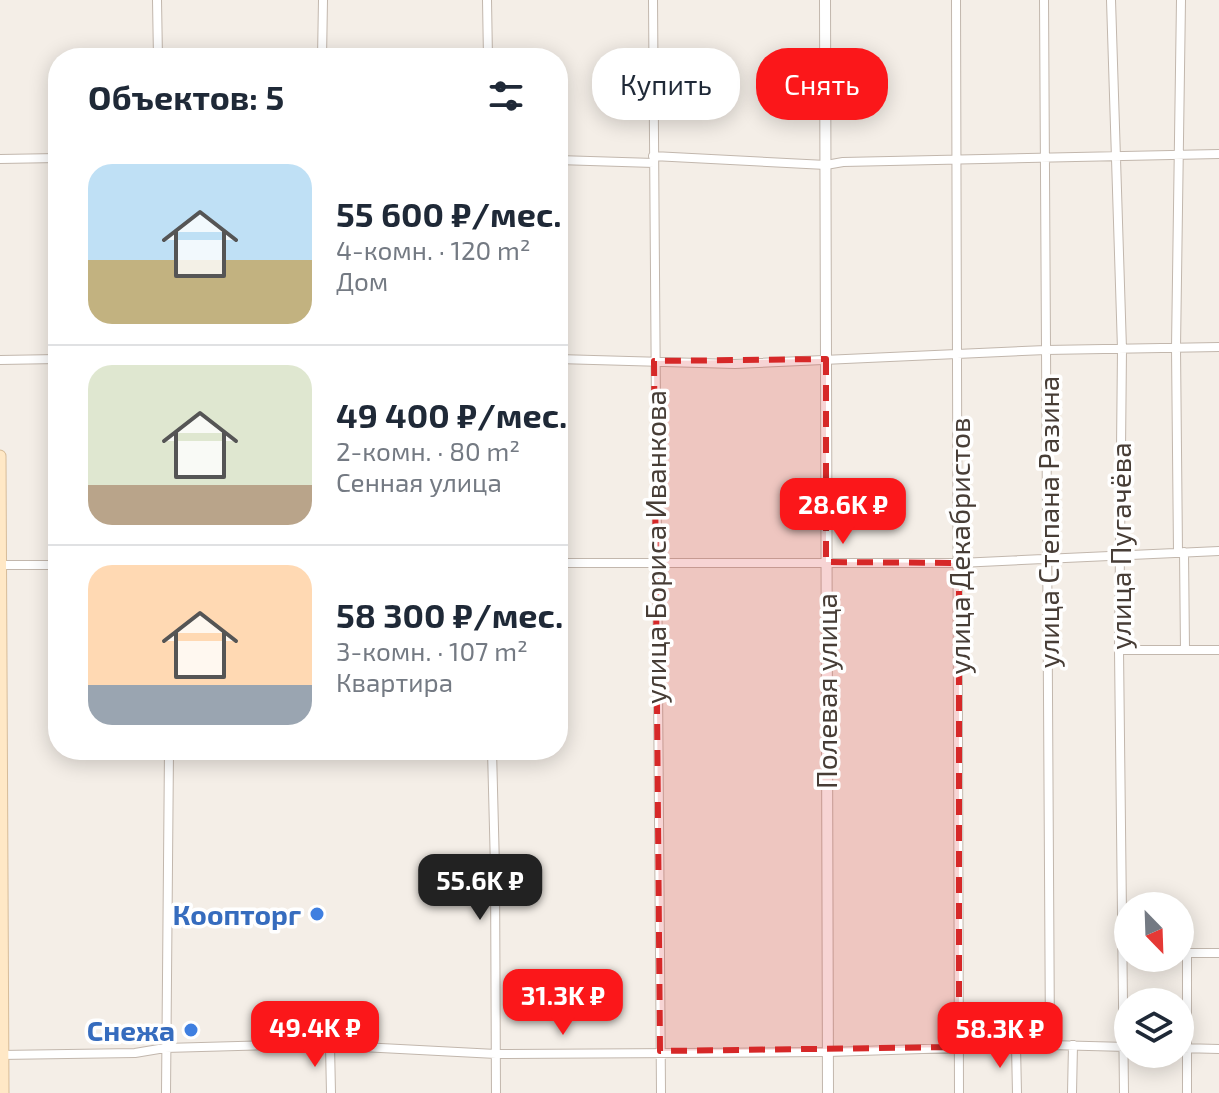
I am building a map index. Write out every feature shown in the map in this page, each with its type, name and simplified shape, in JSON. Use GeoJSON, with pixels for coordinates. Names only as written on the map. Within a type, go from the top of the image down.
{"type":"FeatureCollection","features":[{"type":"Feature","properties":{"kind":"main road"},"geometry":{"type":"LineString","coordinates":[[0,456],[3,1093]]}},
{"type":"Feature","properties":{"kind":"street"},"geometry":{"type":"LineString","coordinates":[[157,0],[158,48]]}},
{"type":"Feature","properties":{"kind":"street"},"geometry":{"type":"LineString","coordinates":[[322,48],[323,0]]}},
{"type":"Feature","properties":{"kind":"street"},"geometry":{"type":"LineString","coordinates":[[487,0],[488,48]]}},
{"type":"Feature","properties":{"kind":"street","name":"улица Бориса Иванкова"},"geometry":{"type":"LineString","coordinates":[[653,0],[661,1093]]}},
{"type":"Feature","properties":{"kind":"street","name":"Полевая улица"},"geometry":{"type":"LineString","coordinates":[[825,0],[828,1093]]}},
{"type":"Feature","properties":{"kind":"street","name":"улица Декабристов"},"geometry":{"type":"LineString","coordinates":[[956,0],[959,1093]]}},
{"type":"Feature","properties":{"kind":"street","name":"улица Степана Разина"},"geometry":{"type":"LineString","coordinates":[[1044,0],[1050,1045]]}},
{"type":"Feature","properties":{"kind":"street","name":"улица Пугачёва"},"geometry":{"type":"LineString","coordinates":[[1111,0],[1122,349],[1119,650],[1124,892]]}},
{"type":"Feature","properties":{"kind":"street"},"geometry":{"type":"LineString","coordinates":[[1181,0],[1176,348],[1185,650]]}},
{"type":"Feature","properties":{"kind":"street"},"geometry":{"type":"LineString","coordinates":[[568,160],[826,165],[843,162],[1219,154]]}},
{"type":"Feature","properties":{"kind":"street"},"geometry":{"type":"LineString","coordinates":[[0,159],[48,158]]}},
{"type":"Feature","properties":{"kind":"street"},"geometry":{"type":"LineString","coordinates":[[568,359],[735,364],[1046,350],[1219,347]]}},
{"type":"Feature","properties":{"kind":"street"},"geometry":{"type":"LineString","coordinates":[[0,360],[48,359]]}},
{"type":"Feature","properties":{"kind":"street"},"geometry":{"type":"LineString","coordinates":[[568,563],[959,563],[1219,551]]}},
{"type":"Feature","properties":{"kind":"street"},"geometry":{"type":"LineString","coordinates":[[0,565],[48,565]]}},
{"type":"Feature","properties":{"kind":"street"},"geometry":{"type":"LineString","coordinates":[[1119,650],[1219,650]]}},
{"type":"Feature","properties":{"kind":"street"},"geometry":{"type":"LineString","coordinates":[[166,1093],[169,760]]}},
{"type":"Feature","properties":{"kind":"street"},"geometry":{"type":"LineString","coordinates":[[492,760],[496,1093]]}},
{"type":"Feature","properties":{"kind":"street"},"geometry":{"type":"LineString","coordinates":[[1194,953],[1219,953]]}},
{"type":"Feature","properties":{"kind":"street"},"geometry":{"type":"LineString","coordinates":[[1,1055],[330,1045],[496,1054],[828,1052],[1114,1046]]}},
{"type":"Feature","properties":{"kind":"street"},"geometry":{"type":"LineString","coordinates":[[330,1045],[331,1093]]}},
{"type":"Feature","properties":{"kind":"street"},"geometry":{"type":"LineString","coordinates":[[1072,1093],[1073,1045]]}},
{"type":"Feature","properties":{"kind":"street"},"geometry":{"type":"LineString","coordinates":[[1016,1046],[1017,1093]]}},
{"type":"Feature","properties":{"kind":"street"},"geometry":{"type":"LineString","coordinates":[[1194,1048],[1219,1049]]}},
{"type":"Feature","properties":{"kind":"street","name":"улица Пугачёва"},"geometry":{"type":"LineString","coordinates":[[1124,1093],[1125,1068]]}},
{"type":"Feature","properties":{"kind":"street"},"geometry":{"type":"LineString","coordinates":[[1185,1068],[1187,1093]]}},
{"type":"Feature","properties":{"kind":"highlighted area"},"geometry":{"type":"Polygon","coordinates":[[[826,359],[826,562],[959,563],[959,1047],[660,1051],[654,361],[826,359]]]}},
{"type":"Feature","properties":{"kind":"place","name":"Коопторг"},"geometry":{"type":"Point","coordinates":[317,914]}},
{"type":"Feature","properties":{"kind":"place","name":"Снежа"},"geometry":{"type":"Point","coordinates":[191,1030]}}]}
